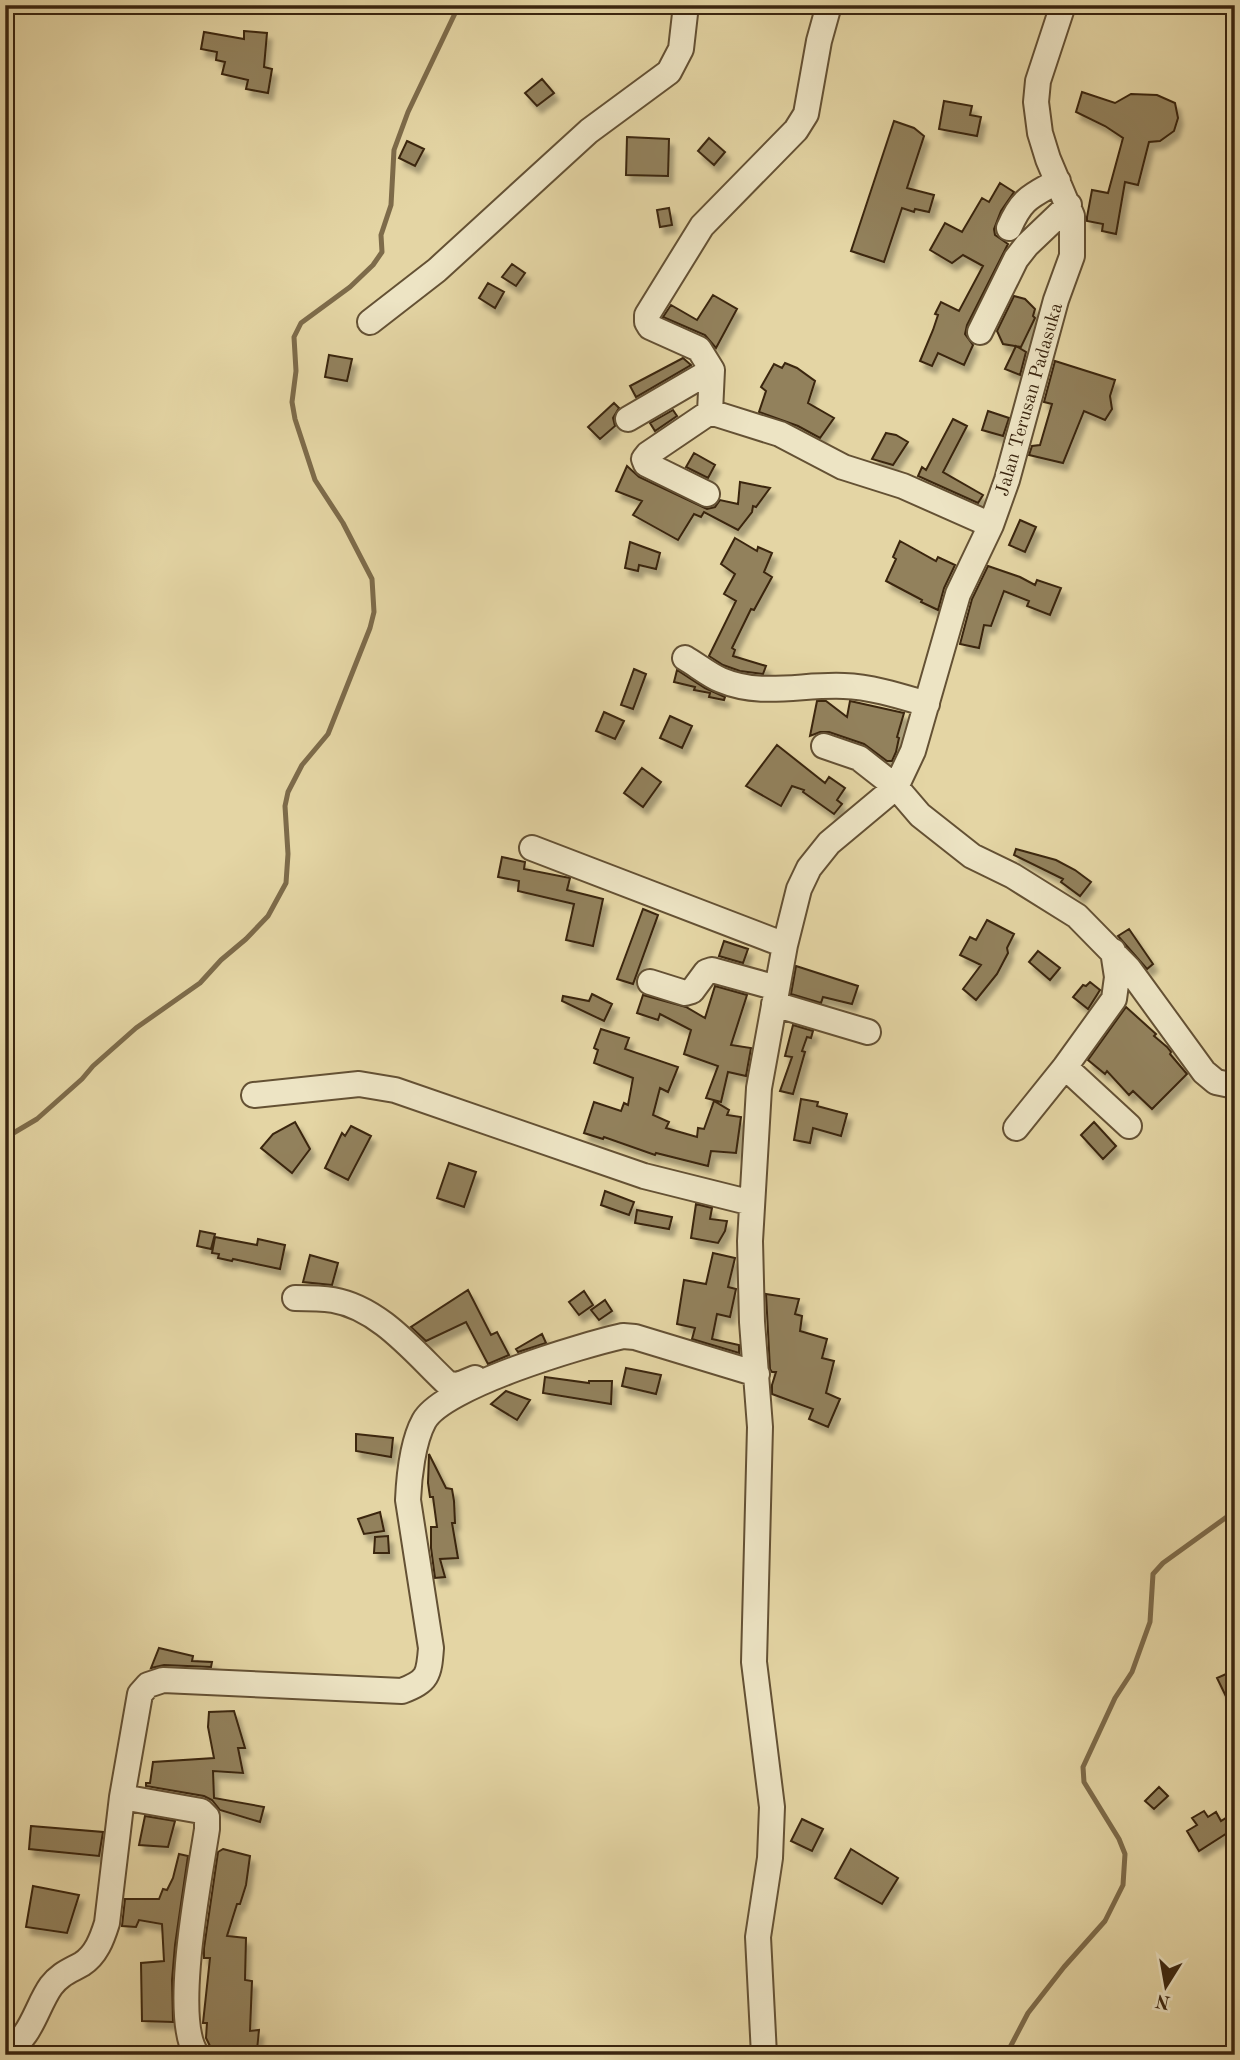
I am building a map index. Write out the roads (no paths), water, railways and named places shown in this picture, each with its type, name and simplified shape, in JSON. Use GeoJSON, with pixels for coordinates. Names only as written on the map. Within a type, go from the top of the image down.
{"type":"FeatureCollection","features":[{"type":"Feature","properties":{"kind":"street"},"geometry":{"type":"LineString","coordinates":[[370,322],[436,270],[589,131],[669,72],[681,50],[686,5]]}},
{"type":"Feature","properties":{"kind":"street"},"geometry":{"type":"LineString","coordinates":[[710,412],[712,370],[699,349],[650,327],[646,322],[647,315],[702,226],[796,131],[806,114],[819,41],[829,5]]}},
{"type":"Feature","properties":{"kind":"street","name":"Jalan Terusan Padasuka"},"geometry":{"type":"LineString","coordinates":[[896,787],[913,751],[958,594],[991,524],[1007,480],[1056,300],[1072,256],[1073,225],[1069,205],[1048,159],[1040,132],[1036,93],[1042,65],[1063,5]]}},
{"type":"Feature","properties":{"kind":"street"},"geometry":{"type":"LineString","coordinates":[[1009,228],[1018,208],[1025,200],[1058,181]]}},
{"type":"Feature","properties":{"kind":"street"},"geometry":{"type":"LineString","coordinates":[[980,332],[1016,259],[1069,205]]}},
{"type":"Feature","properties":{"kind":"street"},"geometry":{"type":"LineString","coordinates":[[628,419],[712,370]]}},
{"type":"Feature","properties":{"kind":"street"},"geometry":{"type":"LineString","coordinates":[[710,412],[780,434],[843,467],[903,486],[991,524]]}},
{"type":"Feature","properties":{"kind":"street"},"geometry":{"type":"LineString","coordinates":[[707,494],[646,464],[644,459],[710,412]]}},
{"type":"Feature","properties":{"kind":"street"},"geometry":{"type":"LineString","coordinates":[[685,658],[719,680],[737,685],[776,690],[845,686],[884,692],[927,704]]}},
{"type":"Feature","properties":{"kind":"street"},"geometry":{"type":"LineString","coordinates":[[824,746],[859,758],[896,787],[920,815],[972,856],[1013,876],[1077,916],[1114,951],[1204,1072],[1216,1082],[1235,1086]]}},
{"type":"Feature","properties":{"kind":"street"},"geometry":{"type":"LineString","coordinates":[[764,2055],[758,1937],[770,1858],[772,1807],[754,1662],[760,1480],[757,1374],[750,1281],[751,1203],[759,1088],[785,945],[799,889],[809,868],[829,843],[896,787]]}},
{"type":"Feature","properties":{"kind":"street"},"geometry":{"type":"LineString","coordinates":[[532,848],[785,945]]}},
{"type":"Feature","properties":{"kind":"street"},"geometry":{"type":"LineString","coordinates":[[1016,1128],[1065,1067],[1114,999],[1117,977],[1114,951]]}},
{"type":"Feature","properties":{"kind":"street"},"geometry":{"type":"LineString","coordinates":[[650,982],[685,993],[692,991],[705,972],[712,970],[869,1032]]}},
{"type":"Feature","properties":{"kind":"street"},"geometry":{"type":"LineString","coordinates":[[1065,1067],[1129,1126]]}},
{"type":"Feature","properties":{"kind":"street"},"geometry":{"type":"LineString","coordinates":[[254,1095],[359,1084],[395,1090],[644,1176],[751,1203]]}},
{"type":"Feature","properties":{"kind":"street"},"geometry":{"type":"LineString","coordinates":[[295,1298],[334,1300],[363,1310],[381,1322],[448,1384],[458,1385],[478,1378],[482,1381]]}},
{"type":"Feature","properties":{"kind":"street"},"geometry":{"type":"LineString","coordinates":[[5,2051],[24,2038],[53,1984],[65,1971],[84,1963],[95,1952],[103,1937],[122,1797],[140,1694],[148,1685],[163,1680],[402,1691],[420,1684],[429,1671],[431,1648],[408,1500],[409,1479],[419,1437],[432,1410],[482,1381],[623,1336],[635,1337],[757,1374]]}},
{"type":"Feature","properties":{"kind":"street"},"geometry":{"type":"LineString","coordinates":[[122,1797],[201,1811],[207,1817],[187,1959],[188,2034],[197,2055]]}},
{"type":"Feature","properties":{"kind":"waterway"},"geometry":{"type":"LineString","coordinates":[[5,1138],[37,1119],[136,1028],[200,983],[268,916],[286,883],[288,854],[285,806],[288,792],[302,765],[328,734],[374,612],[372,579],[343,523],[315,480],[295,419],[292,402],[296,371],[294,337],[301,323],[350,287],[373,265],[382,252],[381,235],[391,205],[394,150],[408,112],[459,5]]}},
{"type":"Feature","properties":{"kind":"waterway"},"geometry":{"type":"LineString","coordinates":[[1006,2055],[1028,2013],[1105,1921],[1123,1885],[1125,1854],[1119,1839],[1084,1782],[1083,1767],[1115,1698],[1132,1672],[1150,1622],[1153,1574],[1163,1563],[1235,1511]]}}]}
